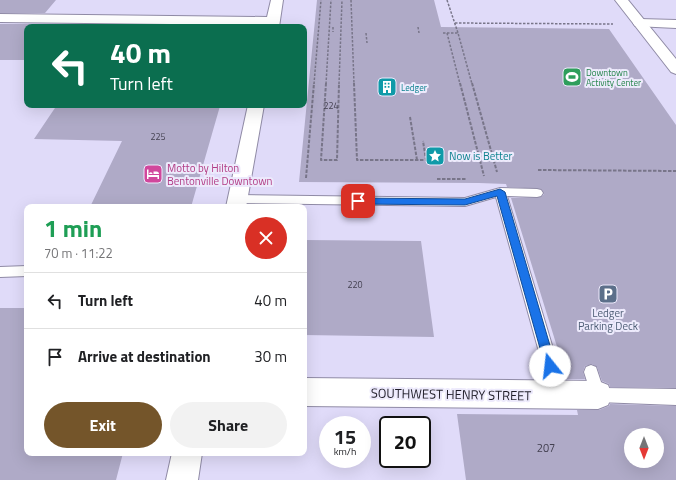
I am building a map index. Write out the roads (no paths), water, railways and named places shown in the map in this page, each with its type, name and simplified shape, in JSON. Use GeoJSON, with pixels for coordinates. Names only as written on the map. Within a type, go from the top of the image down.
{"type":"FeatureCollection","features":[{"type":"Feature","properties":{"kind":"street"},"geometry":{"type":"LineString","coordinates":[[0,18],[272,24],[277,0]]}},
{"type":"Feature","properties":{"kind":"street"},"geometry":{"type":"LineString","coordinates":[[621,0],[676,68]]}},
{"type":"Feature","properties":{"kind":"street"},"geometry":{"type":"LineString","coordinates":[[640,24],[676,24]]}},
{"type":"Feature","properties":{"kind":"street"},"geometry":{"type":"LineString","coordinates":[[237,203],[255,108]]}},
{"type":"Feature","properties":{"kind":"street","name":"SOUTHWEST HENRY STREET"},"geometry":{"type":"LineString","coordinates":[[307,392],[559,395],[595,384]]}},
{"type":"Feature","properties":{"kind":"street"},"geometry":{"type":"LineString","coordinates":[[182,480],[186,456]]}},
{"type":"Feature","properties":{"kind":"lane"},"geometry":{"type":"LineString","coordinates":[[500,192],[559,395]]}},
{"type":"Feature","properties":{"kind":"lane"},"geometry":{"type":"LineString","coordinates":[[237,203],[465,202],[500,192],[537,193]]}},
{"type":"Feature","properties":{"kind":"lane"},"geometry":{"type":"LineString","coordinates":[[0,272],[24,271]]}},
{"type":"Feature","properties":{"kind":"lane"},"geometry":{"type":"LineString","coordinates":[[595,384],[676,397]]}},
{"type":"Feature","properties":{"kind":"place","name":"Downtown Activity Center"},"geometry":{"type":"Point","coordinates":[572,77]}},
{"type":"Feature","properties":{"kind":"place","name":"Ledger"},"geometry":{"type":"Point","coordinates":[387,87]}},
{"type":"Feature","properties":{"kind":"place","name":"Now is Better"},"geometry":{"type":"Point","coordinates":[435,156]}},
{"type":"Feature","properties":{"kind":"place","name":"Motto by Hilton Bentonville Downtown"},"geometry":{"type":"Point","coordinates":[153,174]}},
{"type":"Feature","properties":{"kind":"place","name":"Ledger Parking Deck"},"geometry":{"type":"Point","coordinates":[608,294]}}]}
